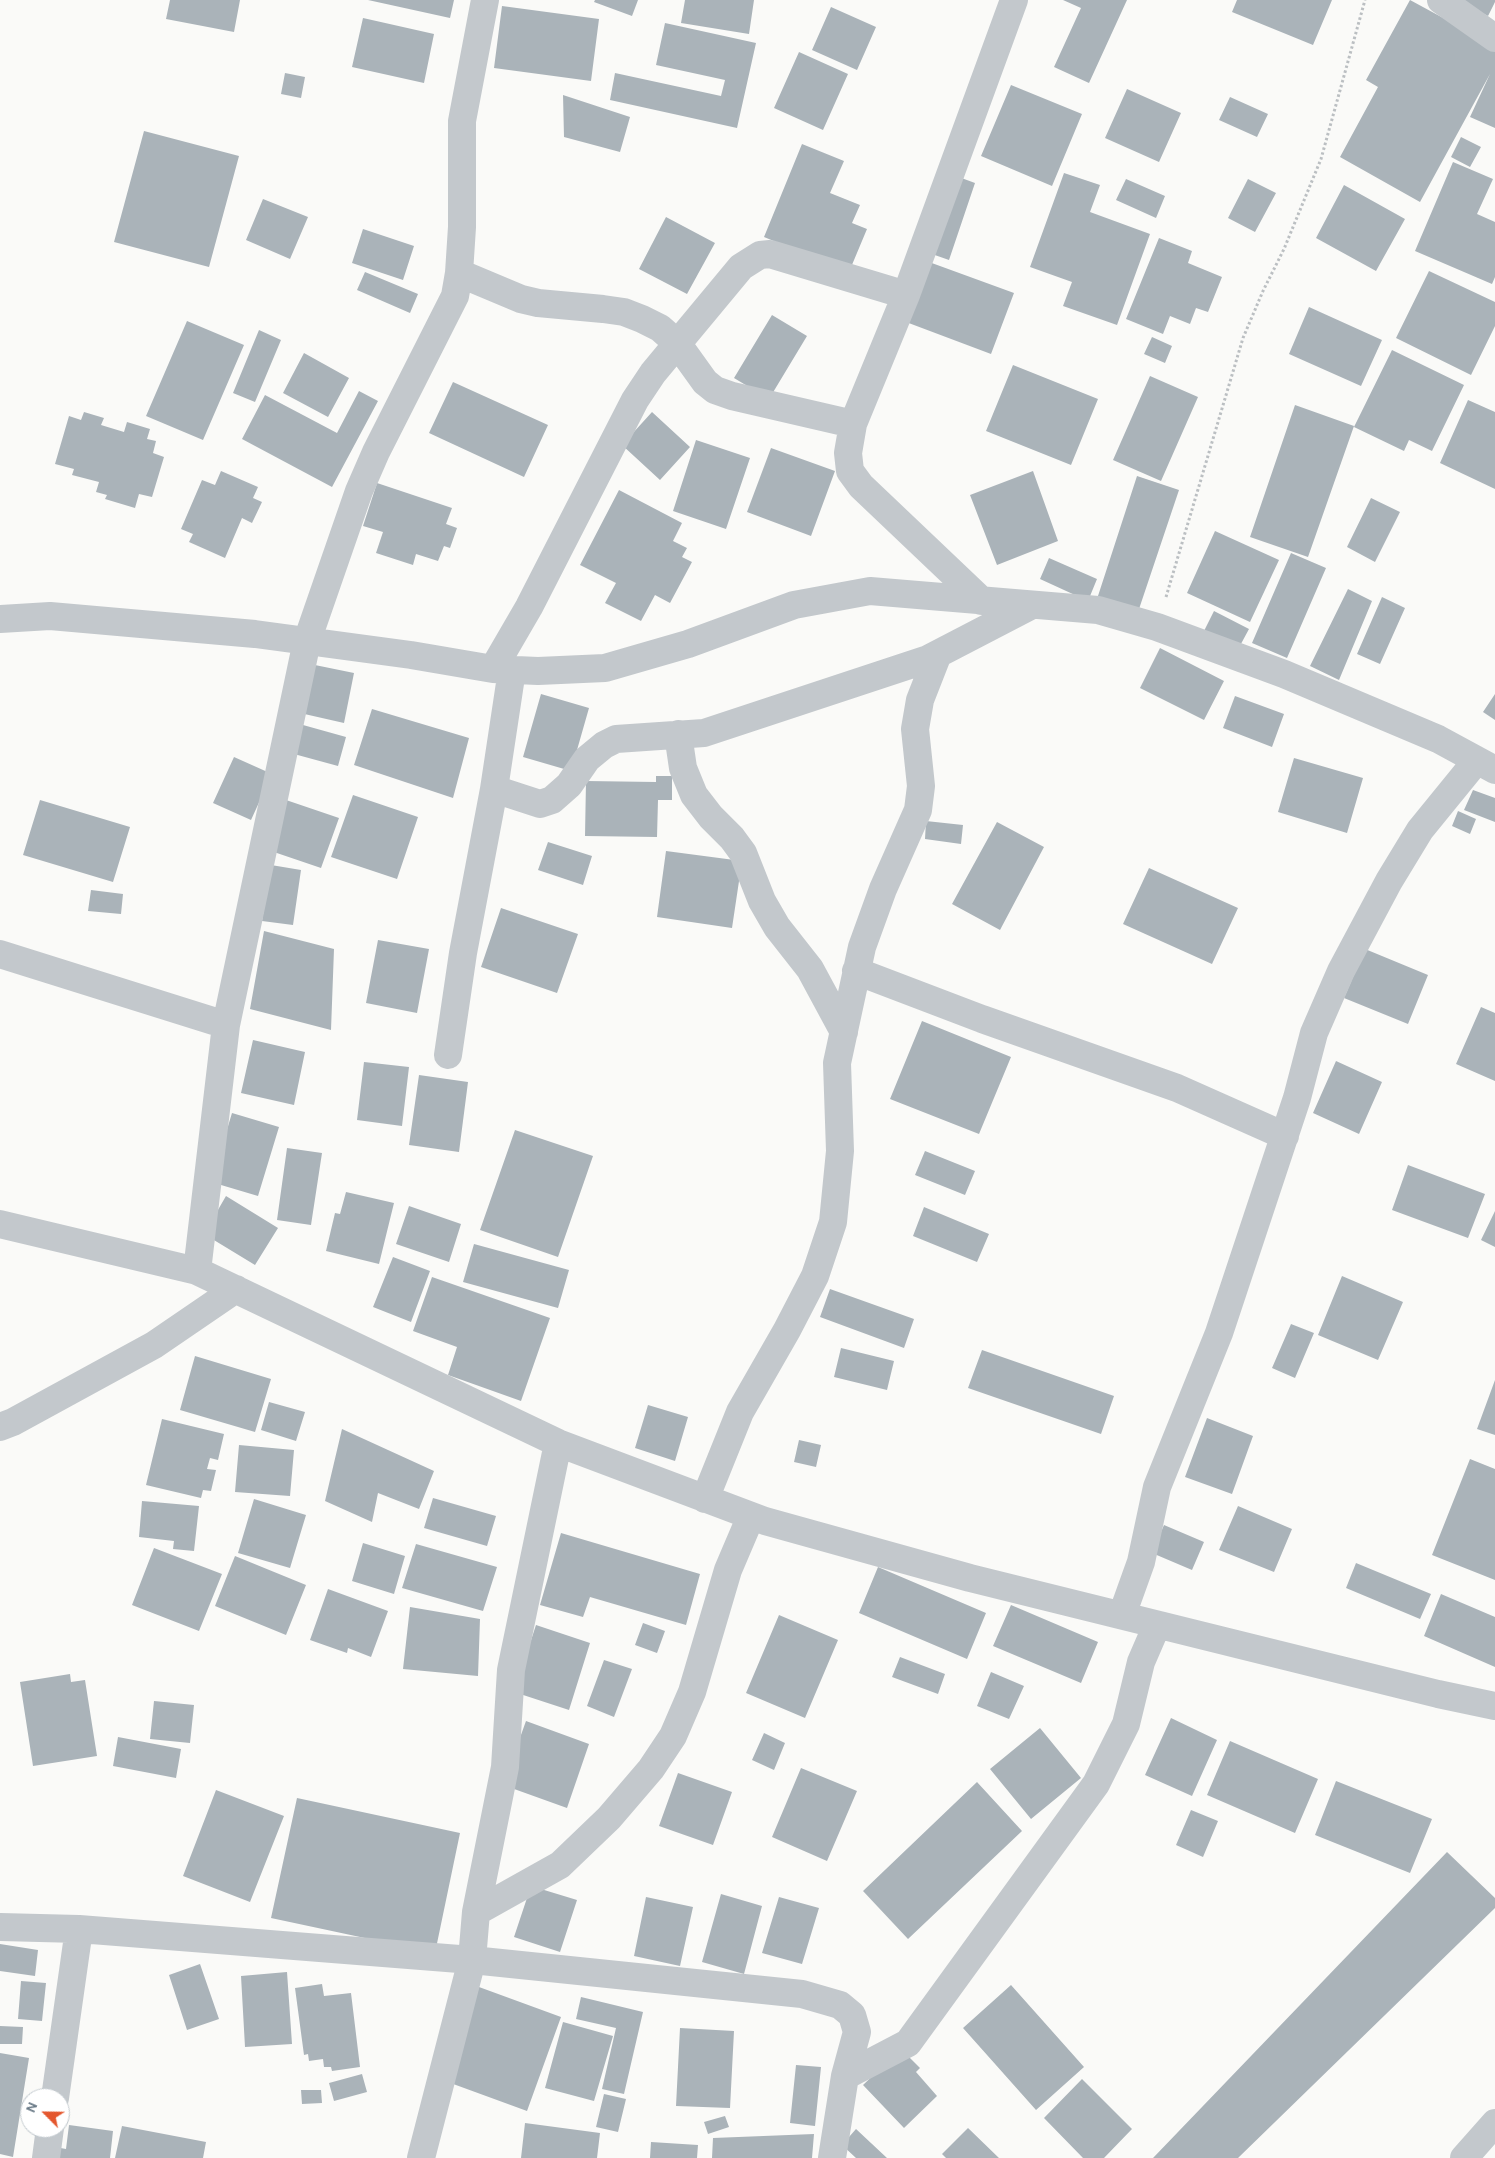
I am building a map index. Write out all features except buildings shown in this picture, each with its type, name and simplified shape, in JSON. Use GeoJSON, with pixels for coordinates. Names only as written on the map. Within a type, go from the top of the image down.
{"type":"FeatureCollection","features":[{"type":"Feature","properties":{"kind":"street"},"geometry":{"type":"LineString","coordinates":[[197,1271],[226,1024],[306,641],[359,491],[376,452],[455,296],[460,273],[462,227],[462,120],[485,0]]}},
{"type":"Feature","properties":{"kind":"street"},"geometry":{"type":"LineString","coordinates":[[982,601],[861,486],[850,471],[848,453],[853,424],[906,295],[1014,0]]}},
{"type":"Feature","properties":{"kind":"street"},"geometry":{"type":"LineString","coordinates":[[1441,0],[1495,38]]}},
{"type":"Feature","properties":{"kind":"street"},"geometry":{"type":"LineString","coordinates":[[448,1054],[463,953],[494,789],[502,670],[529,607],[635,400],[677,342],[741,267],[760,255],[770,254],[906,295]]}},
{"type":"Feature","properties":{"kind":"street"},"geometry":{"type":"LineString","coordinates":[[460,273],[521,299],[538,303],[624,312],[660,328],[677,342],[705,382],[715,390],[732,396],[853,424]]}},
{"type":"Feature","properties":{"kind":"street"},"geometry":{"type":"LineString","coordinates":[[0,619],[50,616],[255,634],[411,655],[502,670],[605,668],[688,644],[794,605],[870,591],[1098,610],[1157,627],[1293,678],[1438,739],[1486,765],[1420,830],[1389,880],[1341,971],[1314,1033],[1285,1136],[1219,1333],[1157,1487],[1141,1562],[1122,1615]]}},
{"type":"Feature","properties":{"kind":"street"},"geometry":{"type":"LineString","coordinates":[[494,789],[540,804],[552,800],[562,794],[587,759],[604,745],[616,739],[704,732],[928,659],[1032,605]]}},
{"type":"Feature","properties":{"kind":"street"},"geometry":{"type":"LineString","coordinates":[[705,1499],[740,1412],[787,1330],[815,1276],[833,1222],[840,1151],[837,1063],[862,947],[880,898],[918,810],[921,786],[915,729],[920,700],[938,654]]}},
{"type":"Feature","properties":{"kind":"street"},"geometry":{"type":"LineString","coordinates":[[678,734],[683,768],[694,795],[743,853],[762,901],[777,927],[810,969],[844,1032]]}},
{"type":"Feature","properties":{"kind":"street"},"geometry":{"type":"LineString","coordinates":[[0,954],[226,1024]]}},
{"type":"Feature","properties":{"kind":"street"},"geometry":{"type":"LineString","coordinates":[[856,971],[974,1016],[1177,1088],[1285,1136]]}},
{"type":"Feature","properties":{"kind":"street"},"geometry":{"type":"LineString","coordinates":[[0,1224],[197,1271],[558,1443],[764,1521],[1157,1625],[1438,1694],[1495,1706]]}},
{"type":"Feature","properties":{"kind":"street"},"geometry":{"type":"LineString","coordinates":[[0,1427],[13,1422],[154,1344],[236,1289]]}},
{"type":"Feature","properties":{"kind":"street"},"geometry":{"type":"LineString","coordinates":[[421,2158],[472,1960],[476,1912],[505,1767],[511,1670],[558,1443]]}},
{"type":"Feature","properties":{"kind":"street"},"geometry":{"type":"LineString","coordinates":[[476,1912],[560,1865],[609,1818],[651,1769],[673,1736],[692,1692],[728,1570],[751,1516]]}},
{"type":"Feature","properties":{"kind":"street"},"geometry":{"type":"LineString","coordinates":[[845,2076],[908,2043],[1096,1784],[1126,1724],[1141,1662],[1157,1625]]}},
{"type":"Feature","properties":{"kind":"street"},"geometry":{"type":"LineString","coordinates":[[0,1926],[79,1929],[472,1960],[802,1994],[840,2005],[852,2015],[857,2032],[845,2076],[832,2158]]}},
{"type":"Feature","properties":{"kind":"street"},"geometry":{"type":"LineString","coordinates":[[56,2088],[79,1929]]}},
{"type":"Feature","properties":{"kind":"street"},"geometry":{"type":"LineString","coordinates":[[1464,2158],[1495,2123]]}},
{"type":"Feature","properties":{"kind":"street"},"geometry":{"type":"LineString","coordinates":[[46,2158],[49,2138]]}},
{"type":"Feature","properties":{"kind":"path"},"geometry":{"type":"LineString","coordinates":[[1157,627],[1243,338],[1284,249],[1322,159],[1365,0]]}}]}
